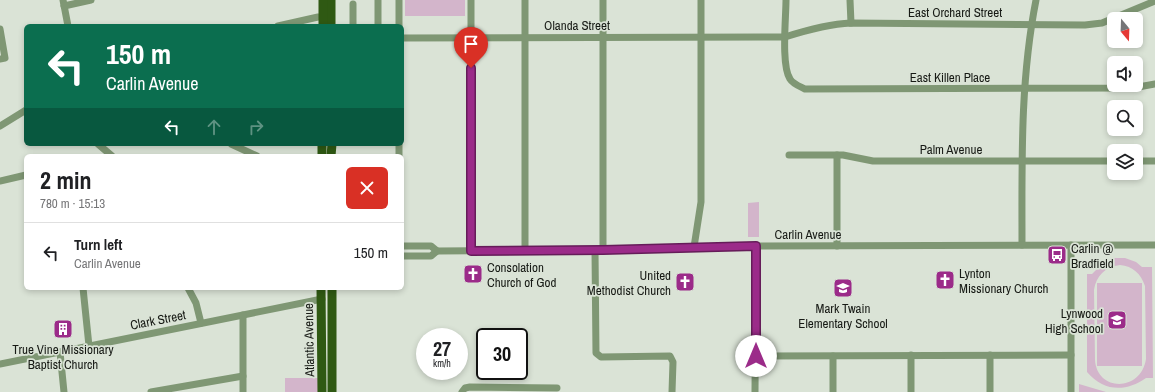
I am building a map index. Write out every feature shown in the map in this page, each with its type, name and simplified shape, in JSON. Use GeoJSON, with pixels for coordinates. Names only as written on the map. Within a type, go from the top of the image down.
{"type":"FeatureCollection","features":[{"type":"Feature","properties":{"kind":"main road"},"geometry":{"type":"LineString","coordinates":[[323,0],[327,22]]}},
{"type":"Feature","properties":{"kind":"main road"},"geometry":{"type":"LineString","coordinates":[[327,22],[331,0]]}},
{"type":"Feature","properties":{"kind":"main road","name":"Atlantic Avenue"},"geometry":{"type":"LineString","coordinates":[[322,290],[322,392]]}},
{"type":"Feature","properties":{"kind":"main road","name":"Atlantic Avenue"},"geometry":{"type":"LineString","coordinates":[[332,290],[332,392]]}},
{"type":"Feature","properties":{"kind":"street"},"geometry":{"type":"LineString","coordinates":[[68,24],[63,3],[91,0]]}},
{"type":"Feature","properties":{"kind":"street"},"geometry":{"type":"LineString","coordinates":[[378,0],[378,24]]}},
{"type":"Feature","properties":{"kind":"street"},"geometry":{"type":"LineString","coordinates":[[399,0],[399,24]]}},
{"type":"Feature","properties":{"kind":"street"},"geometry":{"type":"LineString","coordinates":[[471,0],[471,251]]}},
{"type":"Feature","properties":{"kind":"street"},"geometry":{"type":"LineString","coordinates":[[525,0],[525,250]]}},
{"type":"Feature","properties":{"kind":"street"},"geometry":{"type":"LineString","coordinates":[[603,0],[599,250],[595,345],[597,355],[601,357],[668,355],[671,357],[673,362],[672,392]]}},
{"type":"Feature","properties":{"kind":"street"},"geometry":{"type":"LineString","coordinates":[[694,247],[701,202],[701,0]]}},
{"type":"Feature","properties":{"kind":"street","name":"East Killen Place"},"geometry":{"type":"LineString","coordinates":[[786,0],[785,37],[787,74],[795,84],[805,89],[1133,88],[1155,84]]}},
{"type":"Feature","properties":{"kind":"street"},"geometry":{"type":"LineString","coordinates":[[850,0],[851,23]]}},
{"type":"Feature","properties":{"kind":"street"},"geometry":{"type":"LineString","coordinates":[[1022,245],[1022,121],[1031,24],[1036,0]]}},
{"type":"Feature","properties":{"kind":"street","name":"East Orchard Street"},"geometry":{"type":"LineString","coordinates":[[752,37],[785,37],[836,24],[851,23],[1096,24],[1155,1]]}},
{"type":"Feature","properties":{"kind":"street"},"geometry":{"type":"LineString","coordinates":[[353,4],[353,24]]}},
{"type":"Feature","properties":{"kind":"street"},"geometry":{"type":"LineString","coordinates":[[302,24],[327,22]]}},
{"type":"Feature","properties":{"kind":"street"},"geometry":{"type":"LineString","coordinates":[[0,29],[5,58],[0,59]]}},
{"type":"Feature","properties":{"kind":"street","name":"Olanda Street"},"geometry":{"type":"LineString","coordinates":[[404,38],[752,37]]}},
{"type":"Feature","properties":{"kind":"street"},"geometry":{"type":"LineString","coordinates":[[0,126],[24,111]]}},
{"type":"Feature","properties":{"kind":"street"},"geometry":{"type":"LineString","coordinates":[[100,146],[110,154]]}},
{"type":"Feature","properties":{"kind":"street"},"geometry":{"type":"LineString","coordinates":[[235,146],[253,154]]}},
{"type":"Feature","properties":{"kind":"street","name":"Palm Avenue"},"geometry":{"type":"LineString","coordinates":[[789,155],[837,155],[873,161],[1107,161]]}},
{"type":"Feature","properties":{"kind":"street"},"geometry":{"type":"LineString","coordinates":[[837,155],[838,246]]}},
{"type":"Feature","properties":{"kind":"street"},"geometry":{"type":"LineString","coordinates":[[1143,161],[1155,161]]}},
{"type":"Feature","properties":{"kind":"street"},"geometry":{"type":"LineString","coordinates":[[0,181],[24,175]]}},
{"type":"Feature","properties":{"kind":"street"},"geometry":{"type":"LineString","coordinates":[[1071,245],[1071,392]]}},
{"type":"Feature","properties":{"kind":"street","name":"Carlin Avenue"},"geometry":{"type":"LineString","coordinates":[[404,246],[431,246],[437,251],[471,251],[599,250],[756,246],[1155,245]]}},
{"type":"Feature","properties":{"kind":"street"},"geometry":{"type":"LineString","coordinates":[[756,246],[756,392]]}},
{"type":"Feature","properties":{"kind":"street","name":"Carlin Avenue"},"geometry":{"type":"LineString","coordinates":[[404,256],[431,256],[437,251]]}},
{"type":"Feature","properties":{"kind":"street"},"geometry":{"type":"LineString","coordinates":[[83,290],[89,346]]}},
{"type":"Feature","properties":{"kind":"street"},"geometry":{"type":"LineString","coordinates":[[189,290],[195,300],[201,323]]}},
{"type":"Feature","properties":{"kind":"street","name":"Clark Street"},"geometry":{"type":"LineString","coordinates":[[0,364],[322,299]]}},
{"type":"Feature","properties":{"kind":"street"},"geometry":{"type":"LineString","coordinates":[[243,315],[243,392]]}},
{"type":"Feature","properties":{"kind":"street"},"geometry":{"type":"LineString","coordinates":[[60,352],[64,392]]}},
{"type":"Feature","properties":{"kind":"street"},"geometry":{"type":"LineString","coordinates":[[911,355],[911,392]]}},
{"type":"Feature","properties":{"kind":"street"},"geometry":{"type":"LineString","coordinates":[[990,355],[990,392]]}},
{"type":"Feature","properties":{"kind":"street"},"geometry":{"type":"LineString","coordinates":[[756,356],[1071,355]]}},
{"type":"Feature","properties":{"kind":"street"},"geometry":{"type":"LineString","coordinates":[[833,356],[833,392]]}},
{"type":"Feature","properties":{"kind":"street"},"geometry":{"type":"LineString","coordinates":[[151,392],[243,376]]}},
{"type":"Feature","properties":{"kind":"street"},"geometry":{"type":"LineString","coordinates":[[463,391],[470,387],[557,388]]}},
{"type":"Feature","properties":{"kind":"shaded area"},"geometry":{"type":"Polygon","coordinates":[[[405,0],[465,0],[465,16],[405,16],[405,0]]]}},
{"type":"Feature","properties":{"kind":"shaded area"},"geometry":{"type":"Polygon","coordinates":[[[759,202],[759,237],[748,237],[748,203],[759,202]]]}},
{"type":"Feature","properties":{"kind":"shaded area"},"geometry":{"type":"Polygon","coordinates":[[[1114,258],[1125,258],[1136,262],[1142,267],[1152,267],[1153,378],[1146,378],[1138,383],[1123,388],[1115,388],[1101,383],[1087,372],[1087,274],[1092,274],[1104,262],[1114,258]],[[1115,266],[1102,273],[1097,280],[1094,290],[1095,360],[1098,370],[1103,378],[1119,384],[1136,378],[1142,370],[1146,359],[1145,286],[1136,271],[1125,266],[1115,266]]]}},
{"type":"Feature","properties":{"kind":"shaded area"},"geometry":{"type":"Polygon","coordinates":[[[1097,283],[1142,283],[1142,366],[1097,366],[1097,283]]]}},
{"type":"Feature","properties":{"kind":"shaded area"},"geometry":{"type":"Polygon","coordinates":[[[285,378],[319,378],[319,392],[285,392],[285,378]]]}},
{"type":"Feature","properties":{"kind":"shaded area"},"geometry":{"type":"Polygon","coordinates":[[[1079,384],[1106,392],[1079,392],[1079,384]]]}},
{"type":"Feature","properties":{"kind":"place","name":"Carlin @ Bradfield"},"geometry":{"type":"Point","coordinates":[1057,255]}},
{"type":"Feature","properties":{"kind":"place","name":"Consolation Church of God"},"geometry":{"type":"Point","coordinates":[473,274]}},
{"type":"Feature","properties":{"kind":"place","name":"Lynton Missionary Church"},"geometry":{"type":"Point","coordinates":[945,280]}},
{"type":"Feature","properties":{"kind":"place","name":"United Methodist Church"},"geometry":{"type":"Point","coordinates":[685,282]}},
{"type":"Feature","properties":{"kind":"place","name":"Mark Twain Elementary School"},"geometry":{"type":"Point","coordinates":[843,288]}},
{"type":"Feature","properties":{"kind":"place","name":"Lynwood High School"},"geometry":{"type":"Point","coordinates":[1117,320]}},
{"type":"Feature","properties":{"kind":"place","name":"True Vine Missionary Baptist Church"},"geometry":{"type":"Point","coordinates":[63,329]}},
{"type":"Feature","properties":{"kind":"route"},"geometry":{"type":"LineString","coordinates":[[471,68],[471,251],[603,250],[756,246],[756,356]]}}]}
